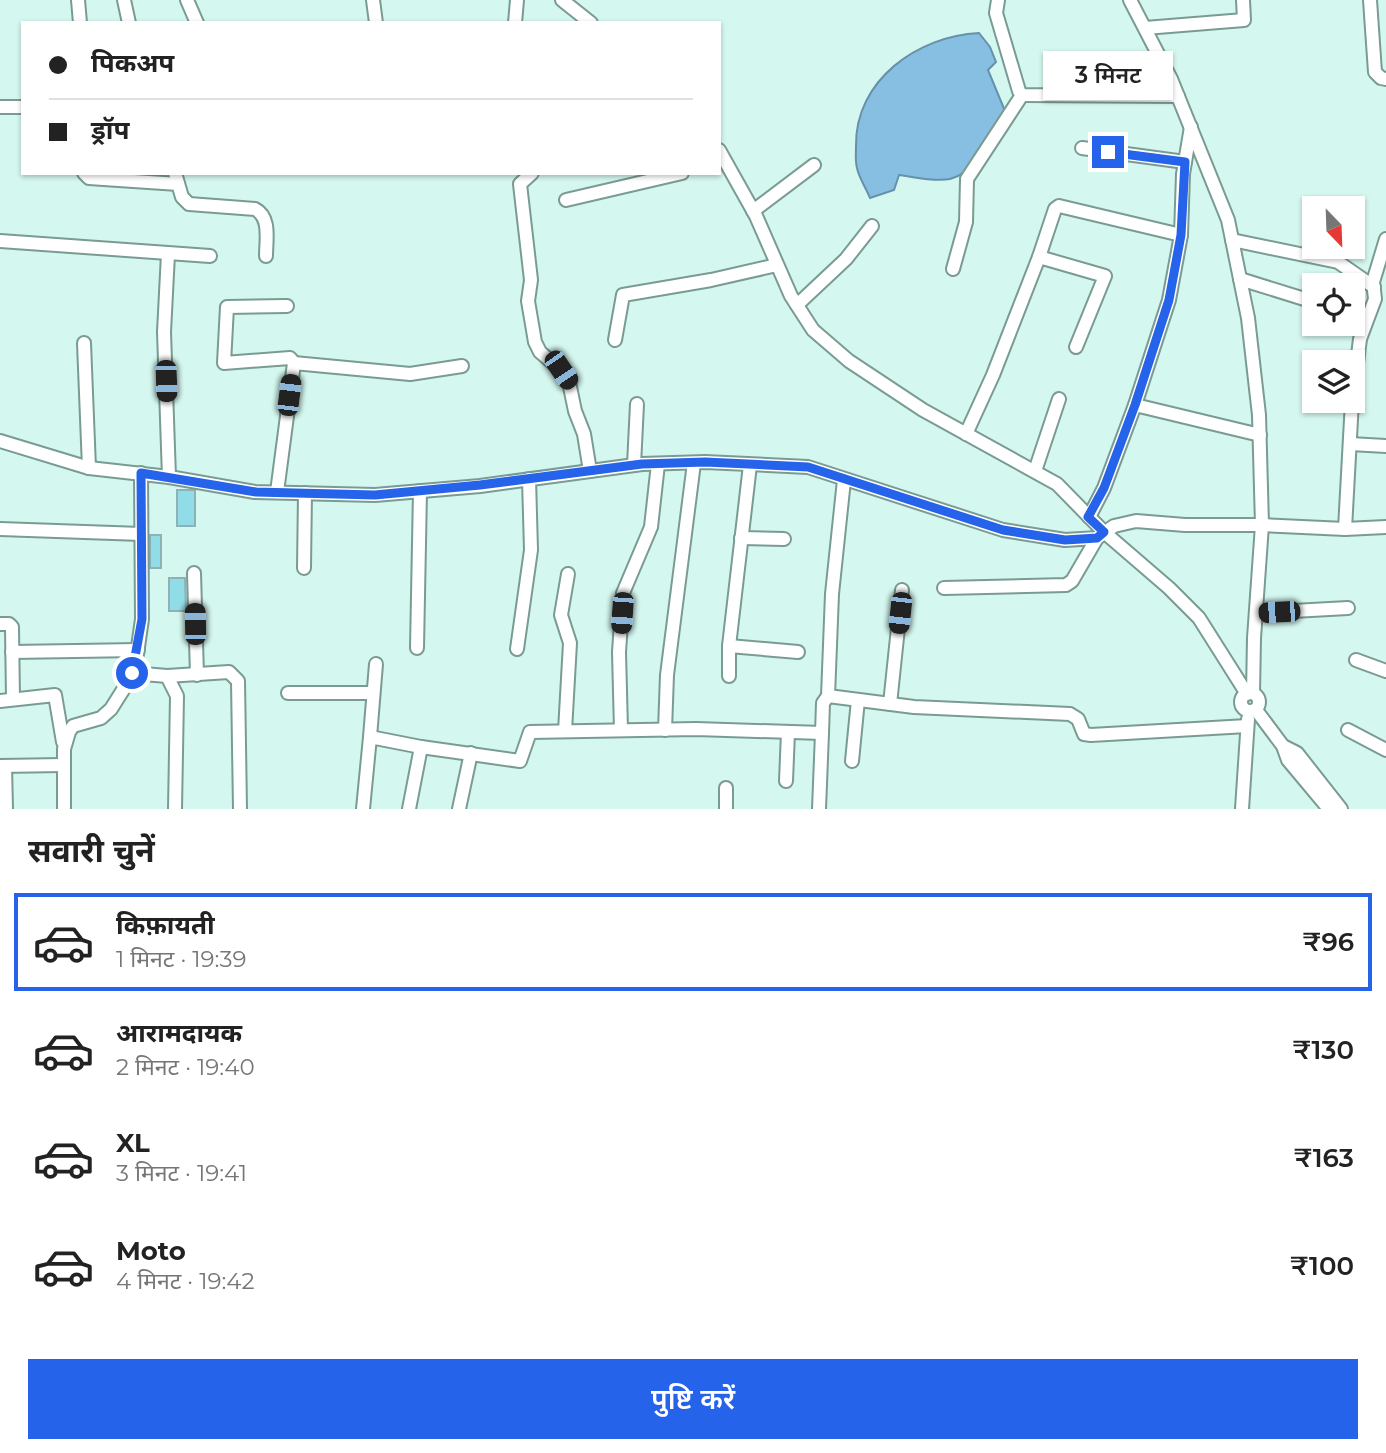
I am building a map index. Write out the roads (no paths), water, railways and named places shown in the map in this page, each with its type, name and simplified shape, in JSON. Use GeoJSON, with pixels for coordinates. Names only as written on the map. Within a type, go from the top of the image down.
{"type":"FeatureCollection","features":[{"type":"Feature","properties":{"kind":"street"},"geometry":{"type":"LineString","coordinates":[[78,0],[80,21]]}},
{"type":"Feature","properties":{"kind":"street"},"geometry":{"type":"LineString","coordinates":[[124,0],[129,21]]}},
{"type":"Feature","properties":{"kind":"street"},"geometry":{"type":"LineString","coordinates":[[187,0],[196,21]]}},
{"type":"Feature","properties":{"kind":"street"},"geometry":{"type":"LineString","coordinates":[[373,0],[376,21]]}},
{"type":"Feature","properties":{"kind":"street"},"geometry":{"type":"LineString","coordinates":[[515,21],[517,0]]}},
{"type":"Feature","properties":{"kind":"street"},"geometry":{"type":"LineString","coordinates":[[562,0],[588,21]]}},
{"type":"Feature","properties":{"kind":"street"},"geometry":{"type":"LineString","coordinates":[[998,0],[996,13],[1022,95]]}},
{"type":"Feature","properties":{"kind":"street"},"geometry":{"type":"LineString","coordinates":[[1130,0],[1178,96],[1228,220],[1248,318],[1260,435],[1262,525],[1250,693]]}},
{"type":"Feature","properties":{"kind":"street"},"geometry":{"type":"LineString","coordinates":[[1145,28],[1244,20],[1243,0]]}},
{"type":"Feature","properties":{"kind":"street"},"geometry":{"type":"LineString","coordinates":[[1370,0],[1375,72],[1386,79]]}},
{"type":"Feature","properties":{"kind":"street"},"geometry":{"type":"LineString","coordinates":[[1022,95],[1178,96]]}},
{"type":"Feature","properties":{"kind":"street"},"geometry":{"type":"LineString","coordinates":[[953,269],[966,222],[967,179],[1022,95]]}},
{"type":"Feature","properties":{"kind":"street"},"geometry":{"type":"LineString","coordinates":[[0,107],[21,107]]}},
{"type":"Feature","properties":{"kind":"street"},"geometry":{"type":"LineString","coordinates":[[1088,517],[1104,488],[1135,405],[1169,300],[1181,235],[1185,162],[1191,127]]}},
{"type":"Feature","properties":{"kind":"street"},"geometry":{"type":"LineString","coordinates":[[1083,148],[1185,162]]}},
{"type":"Feature","properties":{"kind":"street"},"geometry":{"type":"LineString","coordinates":[[721,158],[753,211],[797,305],[813,330],[849,361],[923,410],[1057,484],[1101,535],[1169,588],[1199,618],[1250,693],[1258,696],[1260,702],[1247,726],[1242,809]]}},
{"type":"Feature","properties":{"kind":"street"},"geometry":{"type":"LineString","coordinates":[[753,211],[814,165]]}},
{"type":"Feature","properties":{"kind":"street"},"geometry":{"type":"LineString","coordinates":[[86,175],[89,178],[176,179],[182,197],[190,204],[255,209],[265,218],[266,256]]}},
{"type":"Feature","properties":{"kind":"street"},"geometry":{"type":"LineString","coordinates":[[530,175],[520,184],[531,280],[528,301],[534,342],[569,382],[575,411],[584,434],[590,471]]}},
{"type":"Feature","properties":{"kind":"street"},"geometry":{"type":"LineString","coordinates":[[566,200],[672,175]]}},
{"type":"Feature","properties":{"kind":"street"},"geometry":{"type":"LineString","coordinates":[[966,433],[991,381],[1055,209],[1063,205],[1181,235]]}},
{"type":"Feature","properties":{"kind":"street"},"geometry":{"type":"LineString","coordinates":[[797,305],[846,259],[872,226]]}},
{"type":"Feature","properties":{"kind":"street"},"geometry":{"type":"LineString","coordinates":[[1359,350],[1360,339],[1378,291],[1386,239]]}},
{"type":"Feature","properties":{"kind":"street"},"geometry":{"type":"LineString","coordinates":[[0,240],[210,256]]}},
{"type":"Feature","properties":{"kind":"street"},"geometry":{"type":"LineString","coordinates":[[1232,240],[1338,262],[1378,291]]}},
{"type":"Feature","properties":{"kind":"street"},"geometry":{"type":"LineString","coordinates":[[168,254],[164,332],[169,477]]}},
{"type":"Feature","properties":{"kind":"street"},"geometry":{"type":"LineString","coordinates":[[1039,257],[1105,276],[1076,346]]}},
{"type":"Feature","properties":{"kind":"street"},"geometry":{"type":"LineString","coordinates":[[615,340],[623,295],[711,280],[777,264]]}},
{"type":"Feature","properties":{"kind":"street"},"geometry":{"type":"LineString","coordinates":[[1240,279],[1302,298]]}},
{"type":"Feature","properties":{"kind":"street"},"geometry":{"type":"LineString","coordinates":[[287,306],[227,307],[224,363],[290,358],[294,363],[410,374],[462,366]]}},
{"type":"Feature","properties":{"kind":"street"},"geometry":{"type":"LineString","coordinates":[[84,342],[89,468]]}},
{"type":"Feature","properties":{"kind":"street"},"geometry":{"type":"LineString","coordinates":[[277,492],[294,363]]}},
{"type":"Feature","properties":{"kind":"street"},"geometry":{"type":"LineString","coordinates":[[1035,471],[1059,399]]}},
{"type":"Feature","properties":{"kind":"street"},"geometry":{"type":"LineString","coordinates":[[634,465],[637,404]]}},
{"type":"Feature","properties":{"kind":"street"},"geometry":{"type":"LineString","coordinates":[[1135,405],[1260,435]]}},
{"type":"Feature","properties":{"kind":"street"},"geometry":{"type":"LineString","coordinates":[[1345,529],[1351,413]]}},
{"type":"Feature","properties":{"kind":"street"},"geometry":{"type":"LineString","coordinates":[[0,441],[89,468],[169,477],[256,492],[375,495],[634,465],[694,463],[808,467],[1003,530],[1065,540],[1101,535]]}},
{"type":"Feature","properties":{"kind":"street"},"geometry":{"type":"LineString","coordinates":[[1350,444],[1386,446]]}},
{"type":"Feature","properties":{"kind":"street"},"geometry":{"type":"LineString","coordinates":[[666,730],[667,675],[694,463]]}},
{"type":"Feature","properties":{"kind":"street"},"geometry":{"type":"LineString","coordinates":[[621,730],[619,652],[623,593],[651,527],[658,464]]}},
{"type":"Feature","properties":{"kind":"street"},"geometry":{"type":"LineString","coordinates":[[729,676],[729,646],[750,465]]}},
{"type":"Feature","properties":{"kind":"street"},"geometry":{"type":"LineString","coordinates":[[64,808],[63,765],[69,732],[73,726],[101,718],[111,709],[132,673],[138,650],[142,619],[141,473]]}},
{"type":"Feature","properties":{"kind":"street"},"geometry":{"type":"LineString","coordinates":[[517,649],[532,542],[529,479]]}},
{"type":"Feature","properties":{"kind":"street"},"geometry":{"type":"LineString","coordinates":[[819,809],[822,703],[828,696],[832,594],[844,480]]}},
{"type":"Feature","properties":{"kind":"street"},"geometry":{"type":"LineString","coordinates":[[417,648],[420,491]]}},
{"type":"Feature","properties":{"kind":"street"},"geometry":{"type":"LineString","coordinates":[[304,568],[305,493]]}},
{"type":"Feature","properties":{"kind":"street"},"geometry":{"type":"LineString","coordinates":[[944,588],[1066,585],[1072,581],[1101,535],[1114,526],[1136,521],[1185,525],[1345,529],[1386,527]]}},
{"type":"Feature","properties":{"kind":"street"},"geometry":{"type":"LineString","coordinates":[[0,529],[141,534]]}},
{"type":"Feature","properties":{"kind":"street"},"geometry":{"type":"LineString","coordinates":[[741,538],[784,539]]}},
{"type":"Feature","properties":{"kind":"street"},"geometry":{"type":"LineString","coordinates":[[194,573],[197,675]]}},
{"type":"Feature","properties":{"kind":"street"},"geometry":{"type":"LineString","coordinates":[[565,731],[570,643],[561,615],[568,574]]}},
{"type":"Feature","properties":{"kind":"street"},"geometry":{"type":"LineString","coordinates":[[890,704],[902,590]]}},
{"type":"Feature","properties":{"kind":"street"},"geometry":{"type":"LineString","coordinates":[[1256,613],[1348,608]]}},
{"type":"Feature","properties":{"kind":"street"},"geometry":{"type":"LineString","coordinates":[[0,624],[9,624],[12,627],[7,700],[55,695],[64,750]]}},
{"type":"Feature","properties":{"kind":"street"},"geometry":{"type":"LineString","coordinates":[[729,646],[798,652]]}},
{"type":"Feature","properties":{"kind":"street"},"geometry":{"type":"LineString","coordinates":[[12,652],[138,650]]}},
{"type":"Feature","properties":{"kind":"street"},"geometry":{"type":"LineString","coordinates":[[1356,660],[1386,671]]}},
{"type":"Feature","properties":{"kind":"street"},"geometry":{"type":"LineString","coordinates":[[363,809],[376,664]]}},
{"type":"Feature","properties":{"kind":"street"},"geometry":{"type":"LineString","coordinates":[[132,673],[166,676],[229,672],[239,681],[240,809]]}},
{"type":"Feature","properties":{"kind":"street"},"geometry":{"type":"LineString","coordinates":[[166,676],[177,696],[175,809]]}},
{"type":"Feature","properties":{"kind":"street"},"geometry":{"type":"LineString","coordinates":[[288,693],[373,693]]}},
{"type":"Feature","properties":{"kind":"street"},"geometry":{"type":"LineString","coordinates":[[828,696],[914,707],[1070,715],[1078,719],[1084,734],[1091,735],[1247,726]]}},
{"type":"Feature","properties":{"kind":"street"},"geometry":{"type":"LineString","coordinates":[[852,761],[858,700]]}},
{"type":"Feature","properties":{"kind":"street"},"geometry":{"type":"LineString","coordinates":[[1253,711],[1283,746],[1288,760],[1329,809]]}},
{"type":"Feature","properties":{"kind":"street"},"geometry":{"type":"LineString","coordinates":[[370,737],[520,761],[530,732],[666,730],[822,733]]}},
{"type":"Feature","properties":{"kind":"street"},"geometry":{"type":"LineString","coordinates":[[1348,730],[1386,750]]}},
{"type":"Feature","properties":{"kind":"street"},"geometry":{"type":"LineString","coordinates":[[786,781],[788,732]]}},
{"type":"Feature","properties":{"kind":"street"},"geometry":{"type":"LineString","coordinates":[[1283,746],[1297,753],[1341,809]]}},
{"type":"Feature","properties":{"kind":"street"},"geometry":{"type":"LineString","coordinates":[[409,809],[421,747]]}},
{"type":"Feature","properties":{"kind":"street"},"geometry":{"type":"LineString","coordinates":[[459,809],[471,753]]}},
{"type":"Feature","properties":{"kind":"street"},"geometry":{"type":"LineString","coordinates":[[6,809],[2,766],[63,765]]}},
{"type":"Feature","properties":{"kind":"street"},"geometry":{"type":"LineString","coordinates":[[726,788],[726,809]]}},
{"type":"Feature","properties":{"kind":"water"},"geometry":{"type":"Polygon","coordinates":[[[979,33],[990,47],[996,62],[988,70],[1005,111],[983,151],[969,169],[960,175],[938,180],[899,175],[894,190],[870,198],[858,172],[856,146],[858,122],[866,101],[878,82],[894,66],[913,53],[956,36],[979,33]]]}}]}
